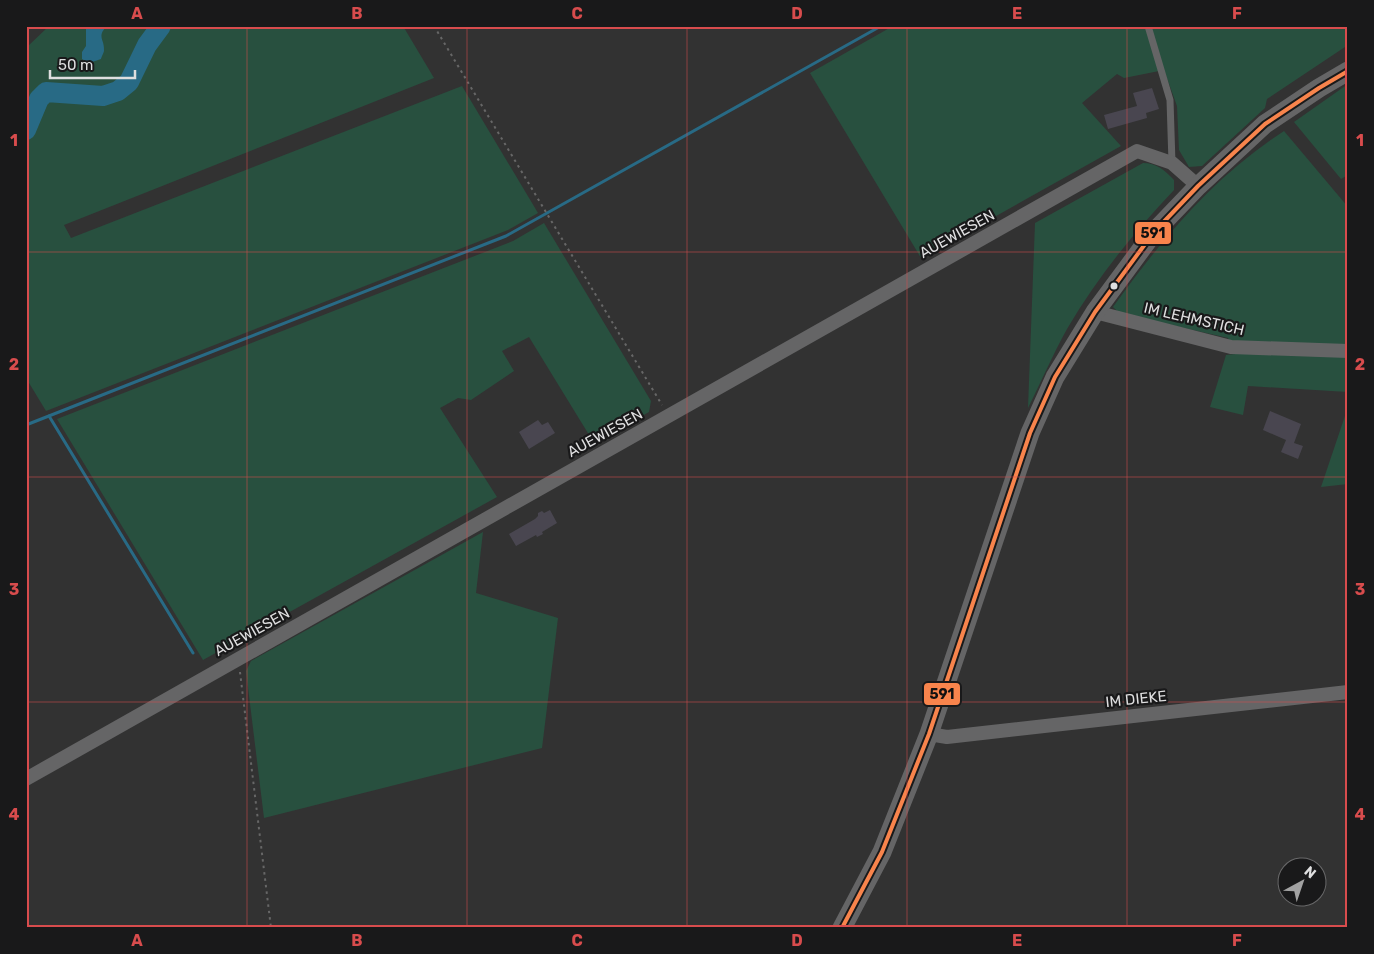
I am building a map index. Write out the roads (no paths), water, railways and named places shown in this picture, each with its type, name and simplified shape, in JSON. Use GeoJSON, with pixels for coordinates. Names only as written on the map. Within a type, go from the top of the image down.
{"type":"FeatureCollection","features":[{"type":"Feature","properties":{"kind":"street"},"geometry":{"type":"LineString","coordinates":[[842,928],[882,852],[929,734],[1030,433],[1055,378],[1095,312],[1154,232],[1198,186],[1266,124],[1348,71]]}},
{"type":"Feature","properties":{"kind":"street","name":"AUEWIESEN"},"geometry":{"type":"LineString","coordinates":[[26,779],[1137,151],[1172,163],[1198,186]]}},
{"type":"Feature","properties":{"kind":"street","name":"IM LEHMSTICH"},"geometry":{"type":"LineString","coordinates":[[1095,312],[1231,347],[1348,352]]}},
{"type":"Feature","properties":{"kind":"street","name":"IM DIEKE"},"geometry":{"type":"LineString","coordinates":[[929,734],[947,737],[1348,692]]}},
{"type":"Feature","properties":{"kind":"lane"},"geometry":{"type":"LineString","coordinates":[[1148,26],[1170,100],[1173,146],[1172,163]]}},
{"type":"Feature","properties":{"kind":"water"},"geometry":{"type":"Polygon","coordinates":[[[86,26],[107,26],[101,36],[104,51],[101,59],[89,63],[82,59],[82,52],[86,46],[86,26]]]}},
{"type":"Feature","properties":{"kind":"waterway"},"geometry":{"type":"LineString","coordinates":[[26,130],[39,99],[46,92],[103,96],[118,91],[129,82],[147,45],[161,26]]}},
{"type":"Feature","properties":{"kind":"waterway"},"geometry":{"type":"LineString","coordinates":[[26,425],[506,236],[881,26]]}},
{"type":"Feature","properties":{"kind":"waterway"},"geometry":{"type":"LineString","coordinates":[[49,416],[193,653]]}}]}
